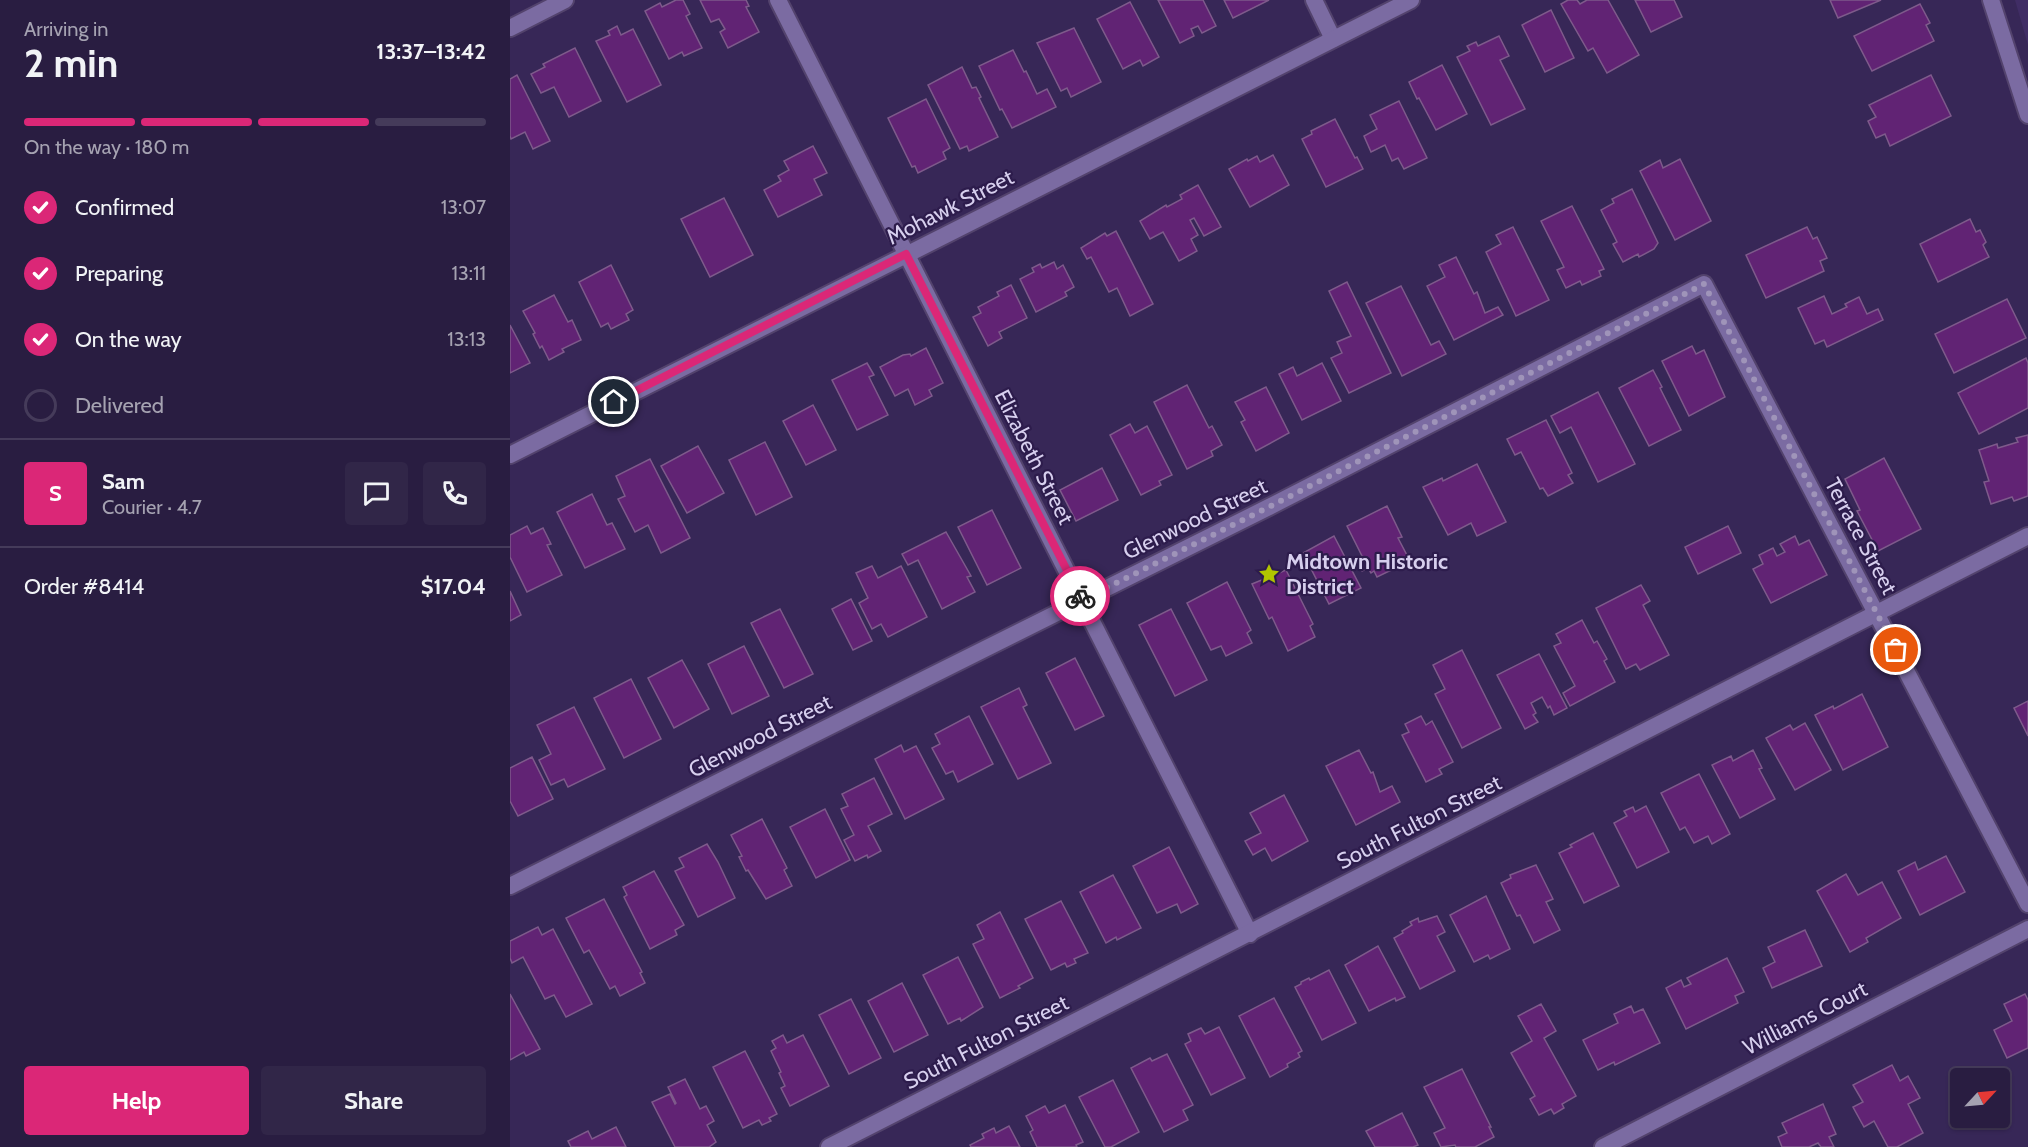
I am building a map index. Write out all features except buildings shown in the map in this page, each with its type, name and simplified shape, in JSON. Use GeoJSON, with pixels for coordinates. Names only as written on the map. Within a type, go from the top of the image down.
{"type":"FeatureCollection","features":[{"type":"Feature","properties":{"kind":"street"},"geometry":{"type":"LineString","coordinates":[[510,28],[565,0]]}},
{"type":"Feature","properties":{"kind":"street","name":"Elizabeth Street"},"geometry":{"type":"LineString","coordinates":[[778,0],[1250,934]]}},
{"type":"Feature","properties":{"kind":"street"},"geometry":{"type":"LineString","coordinates":[[1314,0],[1333,39]]}},
{"type":"Feature","properties":{"kind":"street","name":"Mohawk Street"},"geometry":{"type":"LineString","coordinates":[[510,455],[1411,0]]}},
{"type":"Feature","properties":{"kind":"street"},"geometry":{"type":"LineString","coordinates":[[1991,0],[2028,115]]}},
{"type":"Feature","properties":{"kind":"street","name":"Glenwood Street"},"geometry":{"type":"LineString","coordinates":[[510,886],[1269,507],[1704,284]]}},
{"type":"Feature","properties":{"kind":"street","name":"Terrace Street"},"geometry":{"type":"LineString","coordinates":[[1704,284],[2028,904]]}},
{"type":"Feature","properties":{"kind":"street","name":"South Fulton Street"},"geometry":{"type":"LineString","coordinates":[[829,1147],[2028,536]]}},
{"type":"Feature","properties":{"kind":"street","name":"Williams Court"},"geometry":{"type":"LineString","coordinates":[[1603,1147],[2028,929]]}},
{"type":"Feature","properties":{"kind":"shaded area"},"geometry":{"type":"Polygon","coordinates":[[[2015,0],[2028,0],[2028,45],[2015,0]]]}},
{"type":"Feature","properties":{"kind":"way so far"},"geometry":{"type":"LineString","coordinates":[[1080,596],[1082,600],[1269,507],[1704,284],[1896,650]]}},
{"type":"Feature","properties":{"kind":"place","name":"Midtown Historic District"},"geometry":{"type":"Point","coordinates":[1269,574]}},
{"type":"Feature","properties":{"kind":"route"},"geometry":{"type":"LineString","coordinates":[[614,402],[906,254],[1080,596]]}}]}
